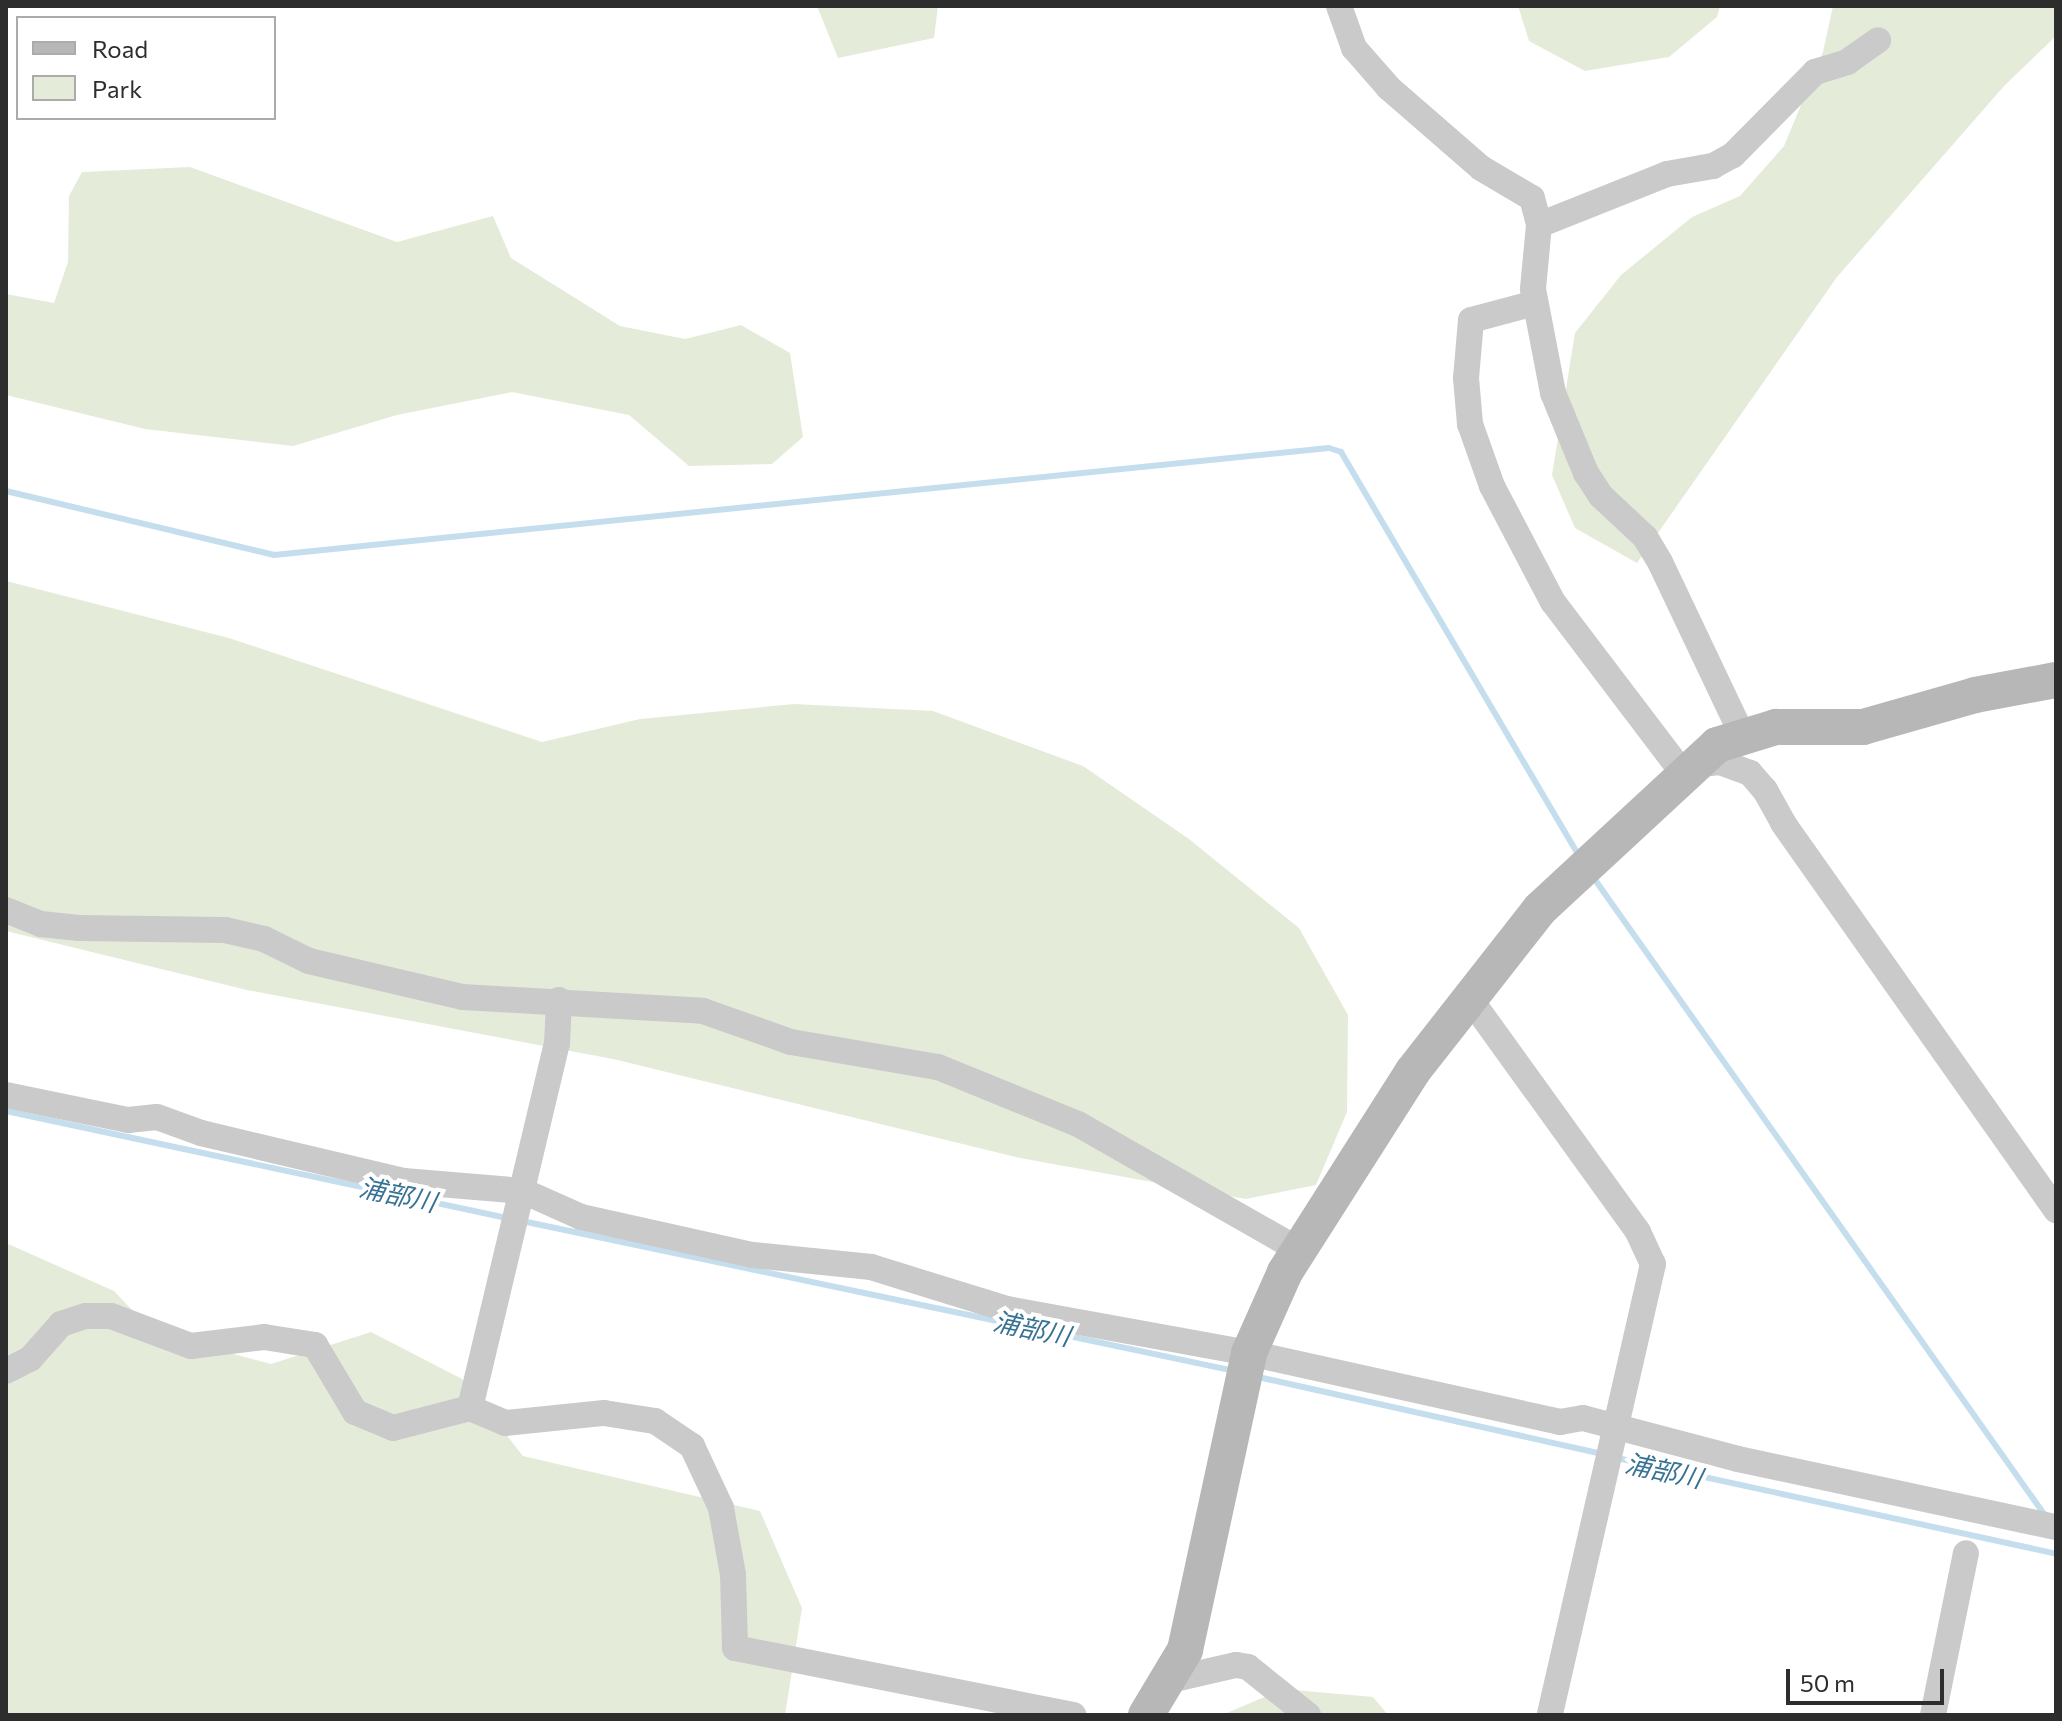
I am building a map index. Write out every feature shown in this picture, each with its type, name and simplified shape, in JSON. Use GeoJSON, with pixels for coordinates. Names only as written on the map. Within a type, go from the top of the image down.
{"type":"FeatureCollection","features":[{"type":"Feature","properties":{"kind":"street"},"geometry":{"type":"LineString","coordinates":[[1339,6],[1354,48],[1389,88],[1481,168],[1532,198],[1539,225],[1535,303],[1553,393],[1586,473],[1601,496],[1645,537],[1660,562],[1742,735]]}},
{"type":"Feature","properties":{"kind":"street"},"geometry":{"type":"LineString","coordinates":[[1539,225],[1667,174],[1713,166],[1733,155],[1815,72],[1847,62],[1878,40]]}},
{"type":"Feature","properties":{"kind":"street"},"geometry":{"type":"LineString","coordinates":[[1535,303],[1471,320],[1466,378],[1470,424],[1492,486],[1553,602],[1687,769]]}},
{"type":"Feature","properties":{"kind":"street"},"geometry":{"type":"LineString","coordinates":[[1146,1715],[1170,1680],[1193,1620],[1249,1353],[1299,1250],[1413,1071],[1468,996],[1540,909],[1687,769],[1742,735],[1776,727],[1863,727],[1975,695],[2056,680]]}},
{"type":"Feature","properties":{"kind":"street"},"geometry":{"type":"LineString","coordinates":[[1687,769],[1720,762],[1750,773],[1765,790],[1783,823],[2056,1210]]}},
{"type":"Feature","properties":{"kind":"street"},"geometry":{"type":"LineString","coordinates":[[6,910],[41,924],[79,928],[225,930],[264,939],[309,961],[463,997],[559,1000],[632,1010],[703,1011],[791,1042],[938,1067],[1078,1124],[1299,1250]]}},
{"type":"Feature","properties":{"kind":"street"},"geometry":{"type":"LineString","coordinates":[[1468,996],[1638,1232],[1653,1264],[1550,1715]]}},
{"type":"Feature","properties":{"kind":"street"},"geometry":{"type":"LineString","coordinates":[[470,1408],[557,1044],[559,1000]]}},
{"type":"Feature","properties":{"kind":"street"},"geometry":{"type":"LineString","coordinates":[[6,1095],[128,1120],[157,1117],[216,1137],[404,1181],[523,1191],[581,1217],[753,1255],[871,1267],[1007,1309],[1249,1353],[1560,1422],[1583,1418],[2056,1527]]}},
{"type":"Feature","properties":{"kind":"street"},"geometry":{"type":"LineString","coordinates":[[6,1371],[30,1359],[61,1324],[86,1316],[111,1316],[191,1346],[264,1337],[315,1345],[355,1412],[393,1428],[470,1408],[505,1423],[633,1415],[679,1433],[692,1446],[721,1508],[733,1575],[735,1648],[1073,1715]]}},
{"type":"Feature","properties":{"kind":"street"},"geometry":{"type":"LineString","coordinates":[[1933,1715],[1966,1553]]}},
{"type":"Feature","properties":{"kind":"street"},"geometry":{"type":"LineString","coordinates":[[1170,1680],[1236,1665],[1248,1667],[1308,1715]]}},
{"type":"Feature","properties":{"kind":"green space"},"geometry":{"type":"Polygon","coordinates":[[[817,6],[938,6],[934,38],[838,58],[817,6]]]}},
{"type":"Feature","properties":{"kind":"green space"},"geometry":{"type":"Polygon","coordinates":[[[1518,6],[1720,6],[1717,17],[1669,57],[1585,71],[1529,41],[1518,6]]]}},
{"type":"Feature","properties":{"kind":"green space"},"geometry":{"type":"Polygon","coordinates":[[[1833,6],[2056,6],[2056,36],[2005,85],[1837,277],[1637,563],[1575,528],[1552,475],[1575,333],[1621,275],[1692,217],[1740,196],[1784,146],[1823,52],[1833,6]]]}},
{"type":"Feature","properties":{"kind":"green space"},"geometry":{"type":"Polygon","coordinates":[[[190,167],[397,242],[493,216],[511,258],[620,326],[685,339],[741,325],[790,353],[803,437],[772,464],[689,466],[629,415],[512,392],[397,415],[293,446],[145,429],[6,395],[6,294],[54,303],[68,262],[69,196],[82,172],[190,167]]]}},
{"type":"Feature","properties":{"kind":"green space"},"geometry":{"type":"Polygon","coordinates":[[[6,581],[229,638],[542,742],[640,719],[794,704],[933,711],[1083,766],[1189,839],[1299,928],[1348,1015],[1347,1112],[1316,1185],[1246,1199],[1020,1158],[613,1059],[247,990],[6,931],[6,581]]]}},
{"type":"Feature","properties":{"kind":"green space"},"geometry":{"type":"Polygon","coordinates":[[[6,1243],[114,1291],[154,1333],[271,1364],[371,1332],[462,1379],[523,1456],[760,1511],[802,1608],[785,1715],[6,1715],[6,1243]]]}},
{"type":"Feature","properties":{"kind":"green space"},"geometry":{"type":"Polygon","coordinates":[[[1283,1689],[1373,1697],[1388,1715],[1222,1715],[1283,1689]]]}},
{"type":"Feature","properties":{"kind":"waterway"},"geometry":{"type":"LineString","coordinates":[[6,491],[274,555],[1329,448],[1341,452],[1580,858]]}},
{"type":"Feature","properties":{"kind":"waterway"},"geometry":{"type":"LineString","coordinates":[[1593,877],[2044,1514]]}},
{"type":"Feature","properties":{"kind":"waterway","name":"浦部川"},"geometry":{"type":"LineString","coordinates":[[6,1111],[507,1218]]}},
{"type":"Feature","properties":{"kind":"waterway","name":"浦部川"},"geometry":{"type":"LineString","coordinates":[[522,1221],[1235,1371]]}},
{"type":"Feature","properties":{"kind":"waterway","name":"浦部川"},"geometry":{"type":"LineString","coordinates":[[1258,1377],[1602,1454]]}},
{"type":"Feature","properties":{"kind":"waterway","name":"浦部川"},"geometry":{"type":"LineString","coordinates":[[1617,1458],[2056,1554]]}}]}
